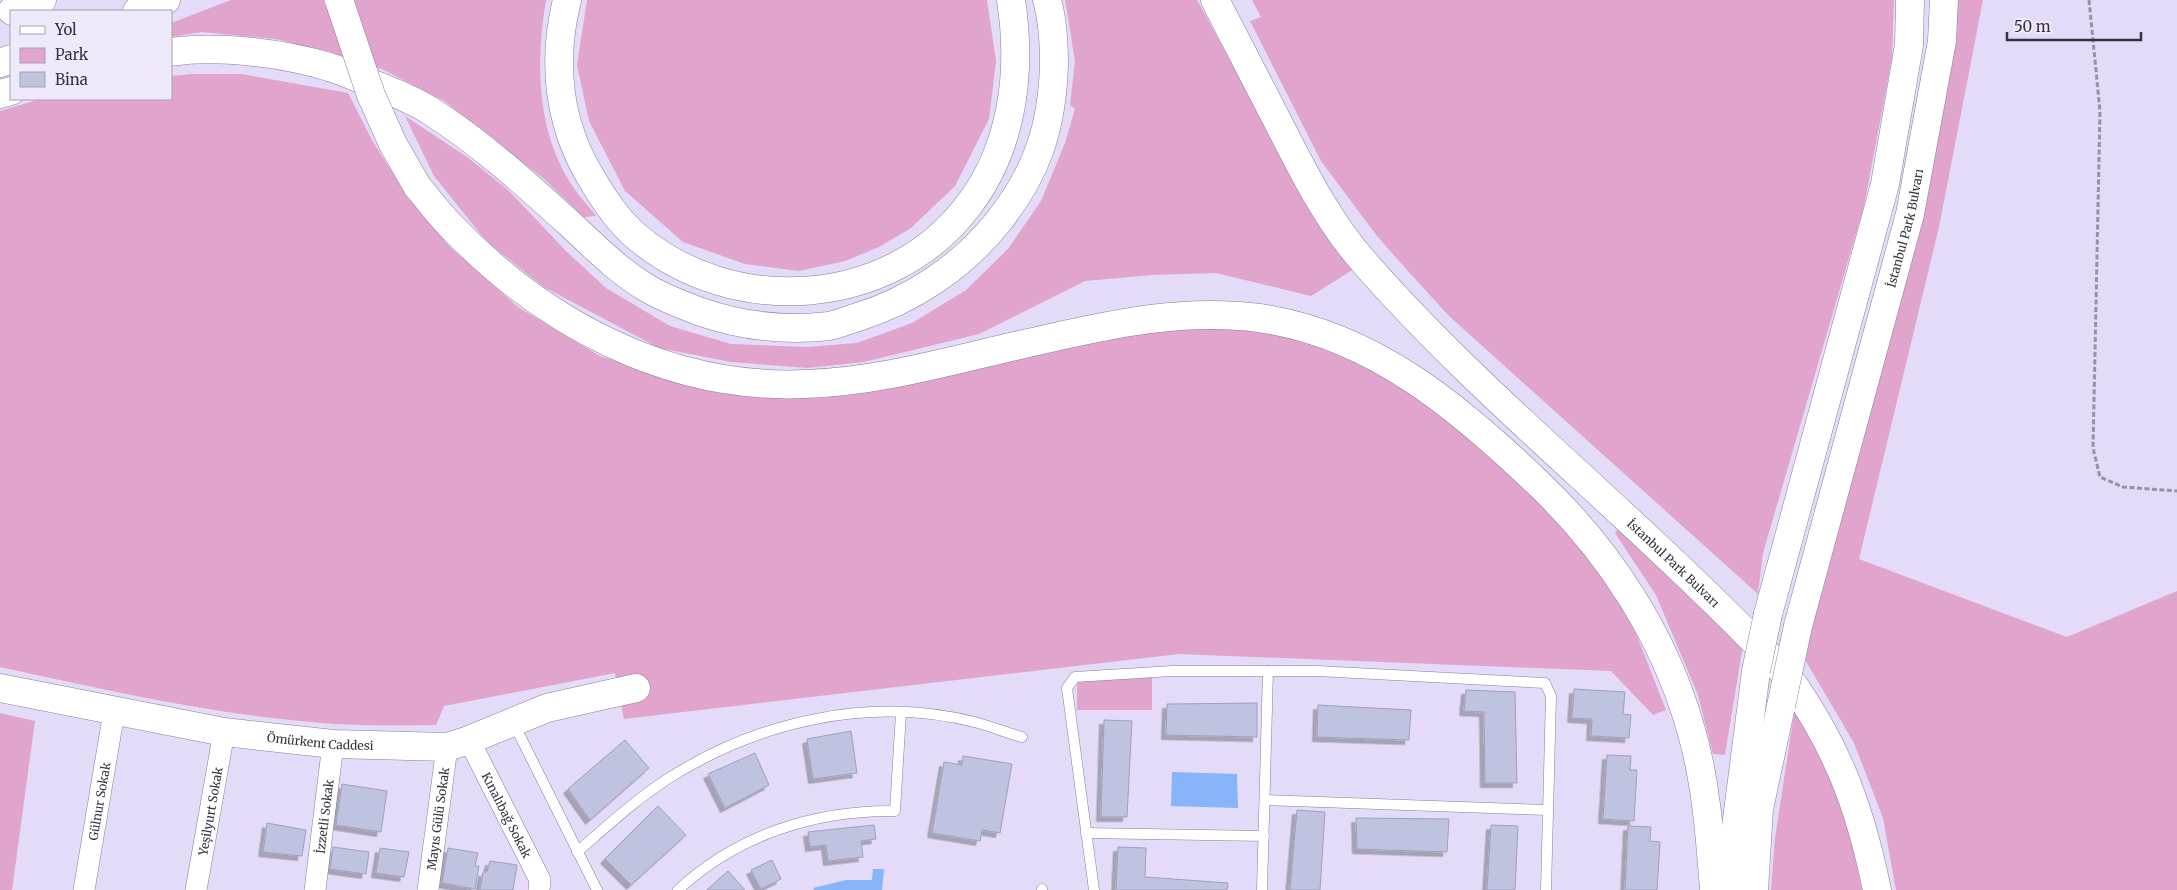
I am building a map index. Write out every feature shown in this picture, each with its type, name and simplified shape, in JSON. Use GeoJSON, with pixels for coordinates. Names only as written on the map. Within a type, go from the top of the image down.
{"type":"FeatureCollection","features":[{"type":"Feature","properties":{"kind":"main road"},"geometry":{"type":"LineString","coordinates":[[15,10],[42,0]]}},
{"type":"Feature","properties":{"kind":"main road"},"geometry":{"type":"LineString","coordinates":[[140,10],[166,0]]}},
{"type":"Feature","properties":{"kind":"main road"},"geometry":{"type":"LineString","coordinates":[[339,0],[371,96],[394,144],[418,186],[448,224],[510,282],[539,304],[578,328],[623,349],[668,366],[755,384],[804,384],[843,381],[886,375],[1122,323],[1183,316],[1225,316],[1262,319],[1333,338],[1394,366],[1462,414],[1554,498],[1592,541],[1651,630],[1675,679],[1692,733],[1703,782],[1714,890]]}},
{"type":"Feature","properties":{"kind":"main road"},"geometry":{"type":"LineString","coordinates":[[567,0],[559,47],[559,80],[563,110],[572,140],[584,166],[617,217],[637,237],[694,272],[724,283],[756,290],[785,293],[818,291],[856,281],[890,269],[925,247],[950,227],[968,206],[984,181],[998,150],[1013,98],[1017,47],[1011,0]]}},
{"type":"Feature","properties":{"kind":"main road"},"geometry":{"type":"LineString","coordinates":[[172,52],[195,49],[257,52],[329,66],[392,92],[431,111],[509,168],[615,265],[648,289],[721,319],[758,326],[795,328],[832,325],[872,313],[940,278],[972,251],[1016,199],[1035,163],[1047,129],[1053,94],[1052,22],[1047,0]]}},
{"type":"Feature","properties":{"kind":"main road","name":"İstanbul Park Bulvarı"},"geometry":{"type":"LineString","coordinates":[[1215,0],[1318,197],[1337,228],[1362,260],[1479,380],[1714,600],[1777,664],[1807,706],[1836,756],[1862,822],[1877,890]]}},
{"type":"Feature","properties":{"kind":"main road"},"geometry":{"type":"LineString","coordinates":[[1728,890],[1756,671],[1768,614],[1885,184],[1908,45],[1910,0]]}},
{"type":"Feature","properties":{"kind":"main road","name":"İstanbul Park Bulvarı"},"geometry":{"type":"LineString","coordinates":[[1754,890],[1759,809],[1798,626],[1910,214],[1942,41],[1944,0]]}},
{"type":"Feature","properties":{"kind":"main road","name":"Ömürkent Caddesi"},"geometry":{"type":"LineString","coordinates":[[0,688],[114,712],[224,732],[333,744],[458,743],[547,708],[636,688]]}},
{"type":"Feature","properties":{"kind":"street","name":"Gülnur Sokak"},"geometry":{"type":"LineString","coordinates":[[84,890],[114,712]]}},
{"type":"Feature","properties":{"kind":"street","name":"Yeşilyurt Sokak"},"geometry":{"type":"LineString","coordinates":[[196,890],[224,732]]}},
{"type":"Feature","properties":{"kind":"street","name":"Kınalıbağ Sokak"},"geometry":{"type":"LineString","coordinates":[[458,743],[541,887]]}},
{"type":"Feature","properties":{"kind":"street","name":"Mayıs Gülü Sokak"},"geometry":{"type":"LineString","coordinates":[[428,890],[458,743]]}},
{"type":"Feature","properties":{"kind":"street","name":"İzzetli Sokak"},"geometry":{"type":"LineString","coordinates":[[315,890],[333,744]]}},
{"type":"Feature","properties":{"kind":"lane"},"geometry":{"type":"LineString","coordinates":[[1094,890],[1067,688],[1075,677],[1172,671],[1316,671],[1545,683],[1551,696],[1546,890]]}},
{"type":"Feature","properties":{"kind":"lane"},"geometry":{"type":"LineString","coordinates":[[1262,890],[1268,671]]}},
{"type":"Feature","properties":{"kind":"lane"},"geometry":{"type":"LineString","coordinates":[[577,852],[622,813],[666,780],[709,755],[759,733],[799,721],[886,712],[933,715],[978,723],[1022,738]]}},
{"type":"Feature","properties":{"kind":"lane"},"geometry":{"type":"LineString","coordinates":[[678,890],[719,857],[754,838],[818,818],[868,811],[895,811],[902,713]]}},
{"type":"Feature","properties":{"kind":"lane"},"geometry":{"type":"LineString","coordinates":[[513,720],[597,890]]}},
{"type":"Feature","properties":{"kind":"lane"},"geometry":{"type":"LineString","coordinates":[[1265,800],[1548,810]]}},
{"type":"Feature","properties":{"kind":"lane"},"geometry":{"type":"LineString","coordinates":[[1086,833],[1264,836]]}},
{"type":"Feature","properties":{"kind":"path"},"geometry":{"type":"LineString","coordinates":[[2090,0],[2100,111],[2093,448],[2100,477],[2124,487],[2177,491]]}},
{"type":"Feature","properties":{"kind":"green space"},"geometry":{"type":"Polygon","coordinates":[[[231,0],[546,0],[540,68],[544,114],[557,158],[571,184],[596,216],[584,217],[543,178],[444,101],[384,70],[330,52],[275,39],[202,32],[172,37],[172,23],[231,0]]]}},
{"type":"Feature","properties":{"kind":"green space"},"geometry":{"type":"Polygon","coordinates":[[[587,0],[987,0],[996,61],[989,119],[955,186],[911,228],[879,247],[845,261],[799,271],[745,264],[683,242],[625,191],[589,121],[577,65],[587,0]]]}},
{"type":"Feature","properties":{"kind":"green space"},"geometry":{"type":"Polygon","coordinates":[[[1065,0],[1197,0],[1295,180],[1354,269],[1311,296],[1216,273],[1152,275],[1085,281],[979,334],[864,362],[807,368],[731,362],[659,348],[544,287],[487,242],[434,176],[405,116],[467,157],[508,190],[567,252],[606,288],[670,326],[731,344],[807,347],[857,343],[912,323],[966,290],[1008,249],[1041,201],[1065,143],[1075,109],[1070,105],[1075,61],[1065,0]]]}},
{"type":"Feature","properties":{"kind":"green space"},"geometry":{"type":"Polygon","coordinates":[[[1252,0],[1894,0],[1892,58],[1864,206],[1763,553],[1758,594],[1449,316],[1377,236],[1321,161],[1250,21],[1261,17],[1252,0]]]}},
{"type":"Feature","properties":{"kind":"green space"},"geometry":{"type":"Polygon","coordinates":[[[1958,0],[1983,0],[1939,227],[1859,559],[2067,637],[2177,591],[2177,890],[1896,890],[1883,818],[1854,743],[1804,658],[1958,0]]]}},
{"type":"Feature","properties":{"kind":"green space"},"geometry":{"type":"Polygon","coordinates":[[[242,74],[348,93],[373,142],[409,199],[451,248],[518,307],[600,356],[672,379],[705,386],[1162,326],[1230,325],[1278,332],[1335,349],[1384,375],[1466,431],[1590,553],[1635,631],[1666,710],[1653,715],[1611,671],[1179,654],[624,719],[615,673],[444,706],[436,725],[362,725],[294,721],[252,716],[125,694],[0,667],[0,111],[37,100],[172,100],[172,76],[242,74]]]}},
{"type":"Feature","properties":{"kind":"green space"},"geometry":{"type":"Polygon","coordinates":[[[1622,523],[1743,645],[1725,755],[1713,754],[1698,695],[1656,595],[1615,533],[1622,523]]]}},
{"type":"Feature","properties":{"kind":"green space"},"geometry":{"type":"Polygon","coordinates":[[[1152,676],[1152,710],[1077,710],[1077,680],[1152,676]]]}},
{"type":"Feature","properties":{"kind":"green space"},"geometry":{"type":"Polygon","coordinates":[[[1795,707],[1827,766],[1849,830],[1862,890],[1771,890],[1775,838],[1795,707]]]}},
{"type":"Feature","properties":{"kind":"green space"},"geometry":{"type":"Polygon","coordinates":[[[0,713],[35,721],[12,890],[0,890],[0,713]]]}},
{"type":"Feature","properties":{"kind":"water"},"geometry":{"type":"Polygon","coordinates":[[[1172,772],[1237,774],[1238,808],[1171,806],[1172,772]]]}},
{"type":"Feature","properties":{"kind":"water"},"geometry":{"type":"Polygon","coordinates":[[[873,869],[884,869],[882,890],[814,890],[813,888],[846,880],[872,880],[873,869]]]}},
{"type":"Feature","properties":{"kind":"building"},"geometry":{"type":"Polygon","coordinates":[[[1574,689],[1625,692],[1623,714],[1631,715],[1629,738],[1591,736],[1592,719],[1572,718],[1574,689]]]}},
{"type":"Feature","properties":{"kind":"building"},"geometry":{"type":"Polygon","coordinates":[[[1466,690],[1515,692],[1517,783],[1485,783],[1484,712],[1464,711],[1466,690]]]}},
{"type":"Feature","properties":{"kind":"building"},"geometry":{"type":"Polygon","coordinates":[[[1257,703],[1257,737],[1166,735],[1167,704],[1257,703]]]}},
{"type":"Feature","properties":{"kind":"building"},"geometry":{"type":"Polygon","coordinates":[[[1318,705],[1411,710],[1409,740],[1317,737],[1318,705]]]}},
{"type":"Feature","properties":{"kind":"building"},"geometry":{"type":"Polygon","coordinates":[[[1104,720],[1132,721],[1127,817],[1101,817],[1104,720]]]}},
{"type":"Feature","properties":{"kind":"building"},"geometry":{"type":"Polygon","coordinates":[[[851,731],[857,773],[813,779],[807,739],[851,731]]]}},
{"type":"Feature","properties":{"kind":"building"},"geometry":{"type":"Polygon","coordinates":[[[625,740],[649,768],[590,820],[568,789],[625,740]]]}},
{"type":"Feature","properties":{"kind":"building"},"geometry":{"type":"Polygon","coordinates":[[[755,753],[769,785],[725,808],[708,774],[755,753]]]}},
{"type":"Feature","properties":{"kind":"building"},"geometry":{"type":"Polygon","coordinates":[[[1607,755],[1631,756],[1630,770],[1637,770],[1634,821],[1603,819],[1607,755]]]}},
{"type":"Feature","properties":{"kind":"building"},"geometry":{"type":"Polygon","coordinates":[[[963,756],[1012,764],[1000,833],[982,830],[980,841],[932,833],[944,762],[962,765],[963,756]]]}},
{"type":"Feature","properties":{"kind":"building"},"geometry":{"type":"Polygon","coordinates":[[[342,784],[387,791],[381,832],[336,825],[342,784]]]}},
{"type":"Feature","properties":{"kind":"building"},"geometry":{"type":"Polygon","coordinates":[[[658,806],[686,835],[631,885],[605,859],[658,806]]]}},
{"type":"Feature","properties":{"kind":"building"},"geometry":{"type":"Polygon","coordinates":[[[1297,810],[1325,812],[1320,890],[1290,890],[1297,810]]]}},
{"type":"Feature","properties":{"kind":"building"},"geometry":{"type":"Polygon","coordinates":[[[1356,818],[1449,819],[1447,852],[1357,849],[1356,818]]]}},
{"type":"Feature","properties":{"kind":"building"},"geometry":{"type":"Polygon","coordinates":[[[267,823],[306,830],[302,856],[263,852],[267,823]]]}},
{"type":"Feature","properties":{"kind":"building"},"geometry":{"type":"Polygon","coordinates":[[[874,825],[876,839],[861,841],[863,857],[828,861],[826,845],[810,847],[808,832],[874,825]]]}},
{"type":"Feature","properties":{"kind":"building"},"geometry":{"type":"Polygon","coordinates":[[[1491,825],[1518,826],[1515,890],[1487,890],[1491,825]]]}},
{"type":"Feature","properties":{"kind":"building"},"geometry":{"type":"Polygon","coordinates":[[[1628,826],[1651,827],[1650,841],[1660,842],[1657,890],[1625,890],[1628,826]]]}},
{"type":"Feature","properties":{"kind":"building"},"geometry":{"type":"Polygon","coordinates":[[[333,847],[369,852],[366,874],[330,869],[333,847]]]}},
{"type":"Feature","properties":{"kind":"building"},"geometry":{"type":"Polygon","coordinates":[[[1118,847],[1146,848],[1145,877],[1228,883],[1227,890],[1116,890],[1118,847]]]}},
{"type":"Feature","properties":{"kind":"building"},"geometry":{"type":"Polygon","coordinates":[[[380,848],[409,852],[404,877],[376,873],[380,848]]]}},
{"type":"Feature","properties":{"kind":"building"},"geometry":{"type":"Polygon","coordinates":[[[448,848],[478,853],[475,866],[479,866],[475,889],[442,883],[448,848]]]}},
{"type":"Feature","properties":{"kind":"building"},"geometry":{"type":"Polygon","coordinates":[[[772,860],[781,879],[761,889],[751,870],[772,860]]]}},
{"type":"Feature","properties":{"kind":"building"},"geometry":{"type":"Polygon","coordinates":[[[490,861],[517,865],[513,890],[480,890],[483,872],[487,872],[490,861]]]}},
{"type":"Feature","properties":{"kind":"building"},"geometry":{"type":"Polygon","coordinates":[[[728,871],[745,890],[707,890],[728,871]]]}}]}
